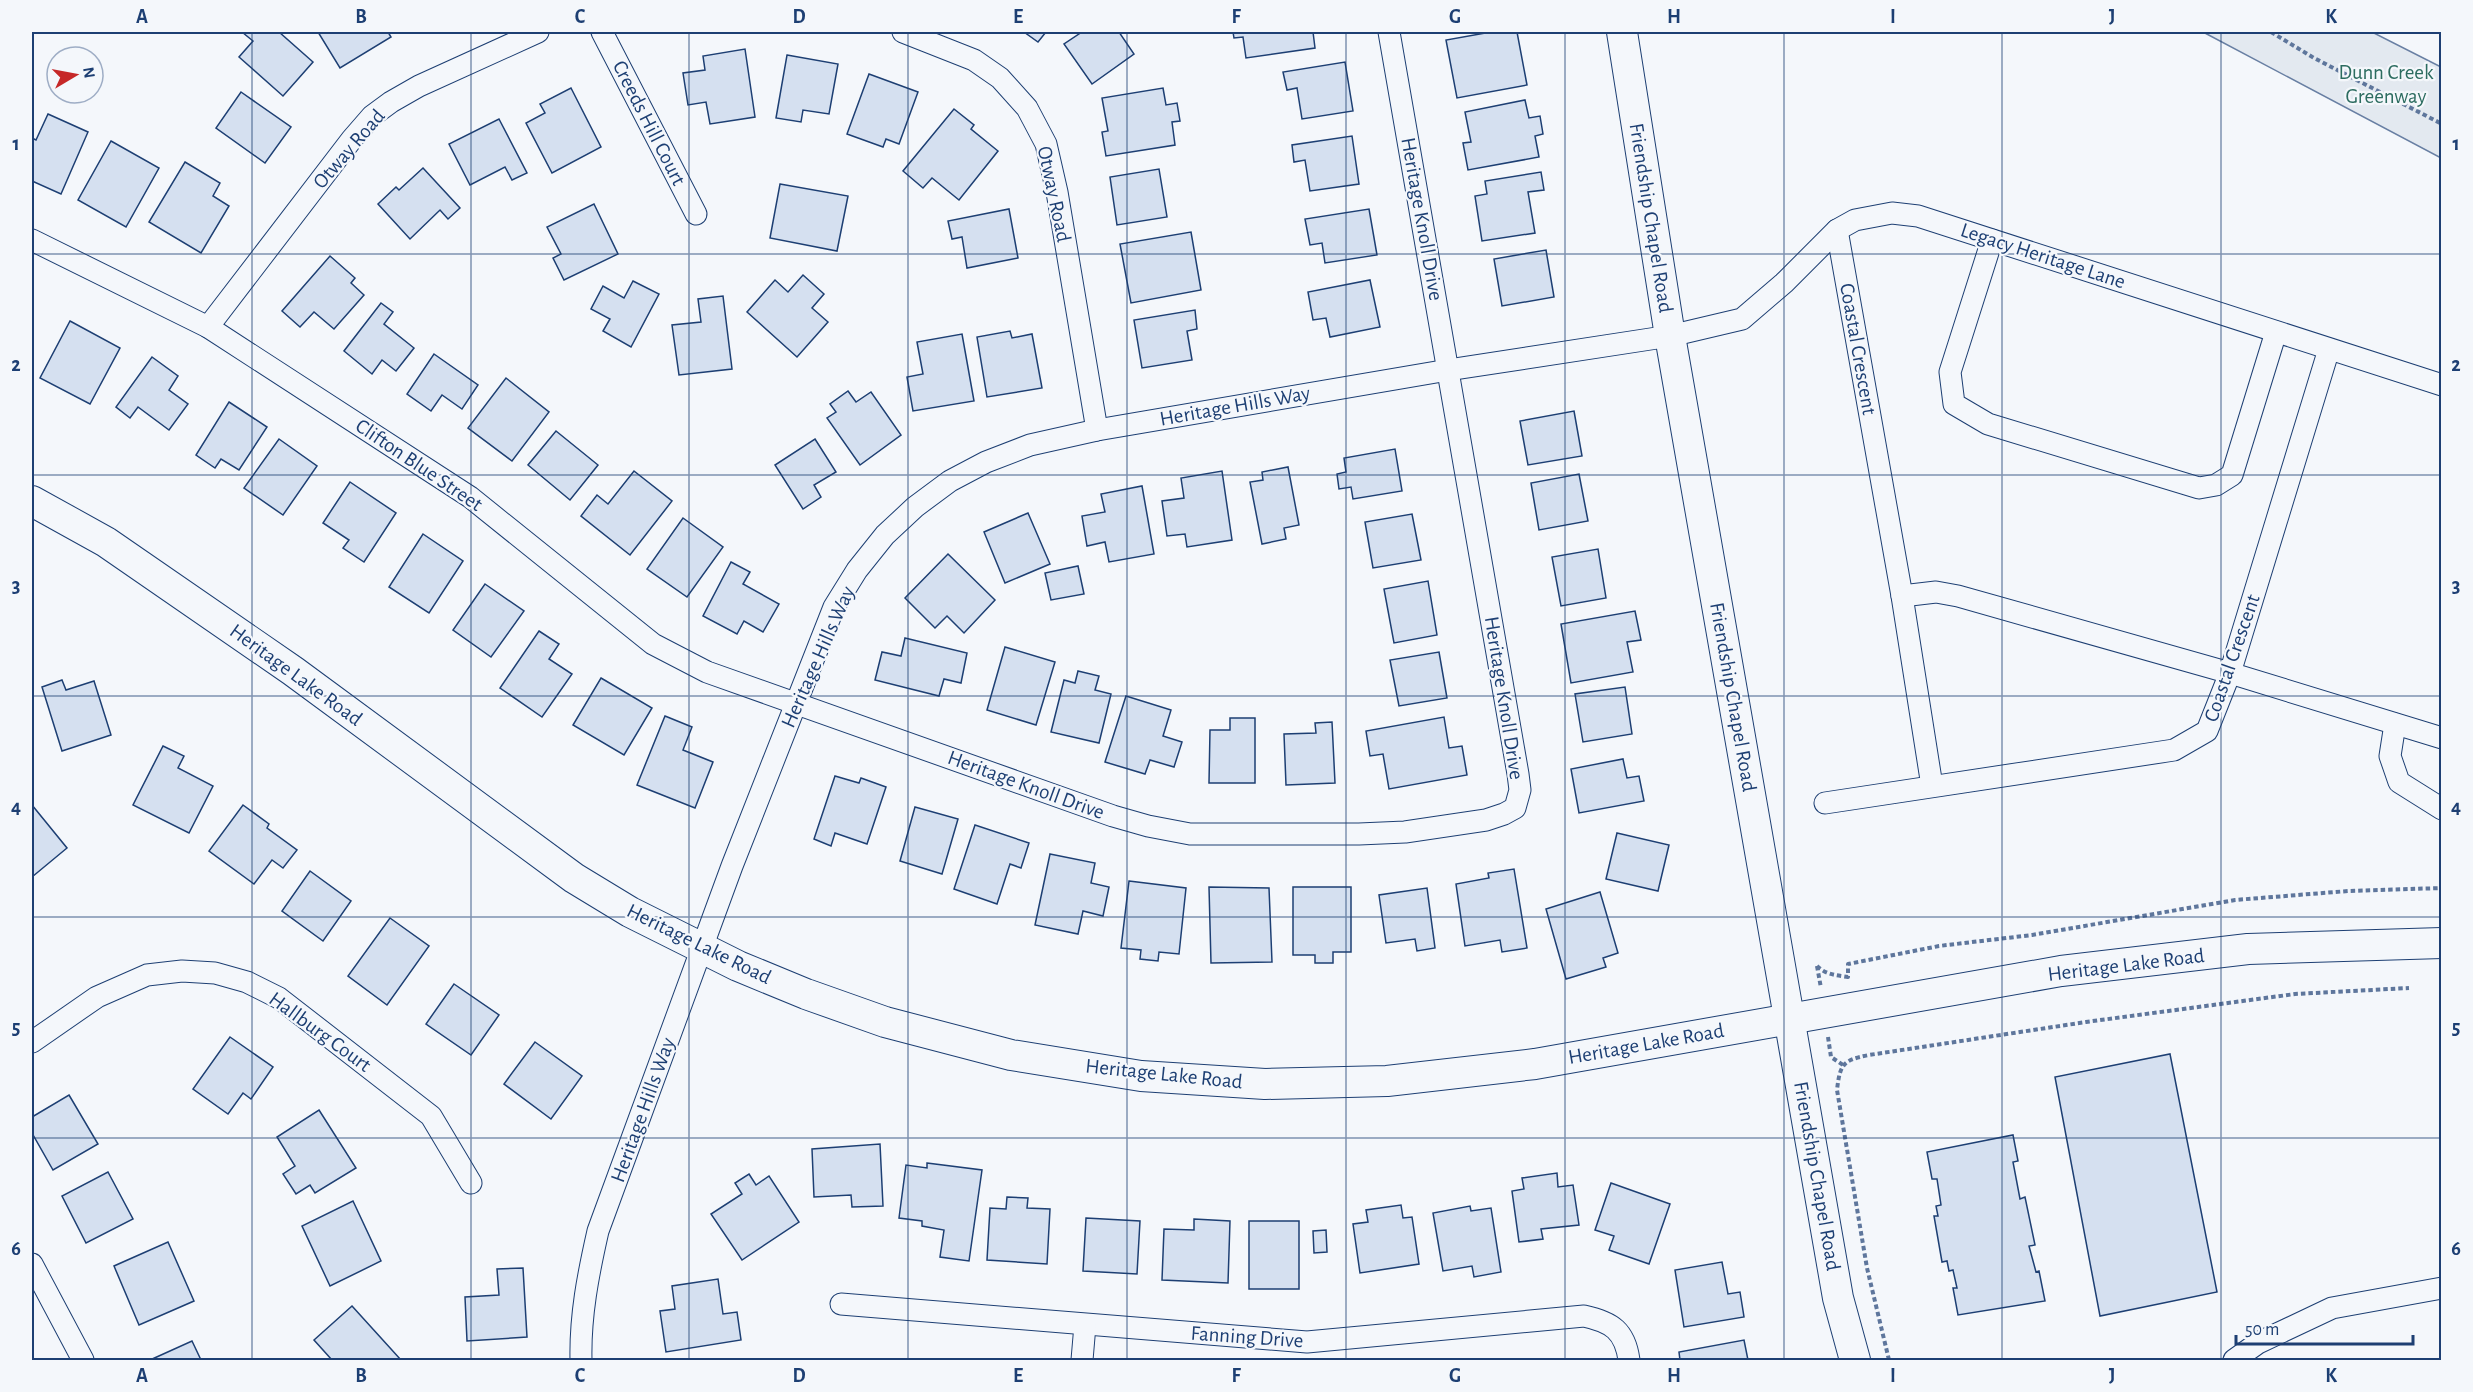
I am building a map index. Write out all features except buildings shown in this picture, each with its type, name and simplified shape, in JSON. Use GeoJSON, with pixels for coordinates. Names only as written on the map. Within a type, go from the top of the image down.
{"type":"FeatureCollection","features":[{"type":"Feature","properties":{"kind":"main road","name":"Friendship Chapel Road"},"geometry":{"type":"LineString","coordinates":[[1622,32],[1670,336],[1838,1298],[1855,1360]]}},
{"type":"Feature","properties":{"kind":"main road","name":"Heritage Lake Road"},"geometry":{"type":"LineString","coordinates":[[32,501],[106,542],[284,664],[574,878],[630,912],[703,948],[806,994],[885,1022],[1011,1055],[1141,1076],[1265,1084],[1387,1081],[1535,1064],[2061,971],[2248,950],[2442,943]]}},
{"type":"Feature","properties":{"kind":"street","name":"Otway Road"},"geometry":{"type":"LineString","coordinates":[[208,327],[372,116],[419,86],[538,32]]}},
{"type":"Feature","properties":{"kind":"street","name":"Creeds Hill Court"},"geometry":{"type":"LineString","coordinates":[[602,32],[696,214]]}},
{"type":"Feature","properties":{"kind":"street","name":"Otway Road"},"geometry":{"type":"LineString","coordinates":[[903,32],[974,60],[1000,78],[1027,108],[1046,144],[1057,192],[1097,430]]}},
{"type":"Feature","properties":{"kind":"street","name":"Heritage Knoll Drive"},"geometry":{"type":"LineString","coordinates":[[796,703],[1113,816],[1190,834],[1405,832],[1486,820],[1515,808],[1520,790],[1518,774],[1389,32]]}},
{"type":"Feature","properties":{"kind":"street","name":"Legacy Heritage Lane"},"geometry":{"type":"LineString","coordinates":[[1670,336],[1742,319],[1784,283],[1837,231],[1855,220],[1892,213],[1918,216],[2442,385]]}},
{"type":"Feature","properties":{"kind":"street","name":"Coastal Crescent"},"geometry":{"type":"LineString","coordinates":[[1837,231],[1902,596],[1932,786]]}},
{"type":"Feature","properties":{"kind":"street","name":"Clifton Blue Street"},"geometry":{"type":"LineString","coordinates":[[32,240],[208,327],[470,497],[653,644],[706,672],[796,703]]}},
{"type":"Feature","properties":{"kind":"street"},"geometry":{"type":"LineString","coordinates":[[1992,240],[1950,372],[1954,404],[1988,424],[2199,488],[2216,485],[2232,475],[2276,332]]}},
{"type":"Feature","properties":{"kind":"street","name":"Heritage Hills Way"},"geometry":{"type":"LineString","coordinates":[[581,1360],[580,1331],[586,1284],[598,1231],[732,866],[834,608],[857,570],[885,535],[915,507],[950,481],[986,462],[1030,445],[1097,430],[1448,370],[1670,336]]}},
{"type":"Feature","properties":{"kind":"street","name":"Coastal Crescent"},"geometry":{"type":"LineString","coordinates":[[1825,802],[2174,750],[2207,731],[2230,673],[2329,349]]}},
{"type":"Feature","properties":{"kind":"street"},"geometry":{"type":"LineString","coordinates":[[1902,596],[1936,592],[1958,596],[2230,673],[2442,738]]}},
{"type":"Feature","properties":{"kind":"street"},"geometry":{"type":"LineString","coordinates":[[2395,724],[2390,756],[2398,782],[2442,809]]}},
{"type":"Feature","properties":{"kind":"street","name":"Hallburg Court"},"geometry":{"type":"LineString","coordinates":[[32,1042],[97,997],[147,975],[182,971],[216,973],[248,982],[279,998],[431,1116],[471,1183]]}},
{"type":"Feature","properties":{"kind":"street"},"geometry":{"type":"LineString","coordinates":[[32,1264],[83,1360]]}},
{"type":"Feature","properties":{"kind":"street"},"geometry":{"type":"LineString","coordinates":[[2234,1360],[2258,1343],[2332,1308],[2442,1288]]}},
{"type":"Feature","properties":{"kind":"street","name":"Fanning Drive"},"geometry":{"type":"LineString","coordinates":[[841,1304],[1307,1342],[1584,1316],[1603,1320],[1618,1330],[1627,1348],[1629,1360]]}},
{"type":"Feature","properties":{"kind":"street"},"geometry":{"type":"LineString","coordinates":[[1082,1360],[1085,1325]]}},
{"type":"Feature","properties":{"kind":"path"},"geometry":{"type":"LineString","coordinates":[[2271,32],[2314,58],[2442,124]]}},
{"type":"Feature","properties":{"kind":"path"},"geometry":{"type":"LineString","coordinates":[[1817,966],[1823,972],[1848,976],[1848,964],[1940,946],[2032,935],[2235,900],[2348,891],[2442,888]]}},
{"type":"Feature","properties":{"kind":"path"},"geometry":{"type":"LineString","coordinates":[[1890,1360],[1868,1268],[1837,1090],[1839,1069],[1847,1061],[1869,1055],[2295,994],[2409,988]]}},
{"type":"Feature","properties":{"kind":"path"},"geometry":{"type":"LineString","coordinates":[[1831,1058],[1843,1065]]}},
{"type":"Feature","properties":{"kind":"green space","name":"Dunn Creek Greenway"},"geometry":{"type":"Polygon","coordinates":[[[2203,32],[2372,32],[2441,67],[2441,158],[2203,32]]]}}]}
